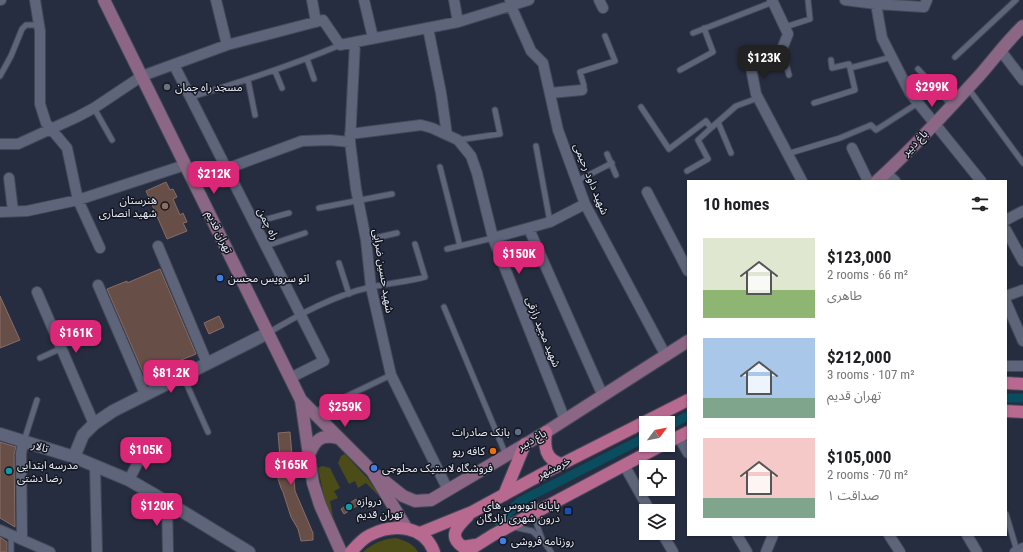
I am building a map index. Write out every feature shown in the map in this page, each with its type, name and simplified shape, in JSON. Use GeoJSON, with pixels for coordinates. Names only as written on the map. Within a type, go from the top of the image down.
{"type":"FeatureCollection","features":[{"type":"Feature","properties":{"kind":"main road","name":"تهران قدیم"},"geometry":{"type":"LineString","coordinates":[[104,0],[301,400]]}},
{"type":"Feature","properties":{"kind":"main road","name":"باغ دبیر"},"geometry":{"type":"LineString","coordinates":[[886,178],[1023,26]]}},
{"type":"Feature","properties":{"kind":"main road","name":"باغ دبیر"},"geometry":{"type":"LineString","coordinates":[[1001,51],[1014,44],[1023,36]]}},
{"type":"Feature","properties":{"kind":"main road","name":"باغ دبیر"},"geometry":{"type":"LineString","coordinates":[[372,471],[404,496],[415,501],[431,500],[546,432],[687,342]]}},
{"type":"Feature","properties":{"kind":"main road"},"geometry":{"type":"LineString","coordinates":[[1007,383],[1023,384]]}},
{"type":"Feature","properties":{"kind":"main road"},"geometry":{"type":"LineString","coordinates":[[301,400],[372,471],[407,529]]}},
{"type":"Feature","properties":{"kind":"main road"},"geometry":{"type":"LineString","coordinates":[[301,400],[313,483],[320,505],[342,552]]}},
{"type":"Feature","properties":{"kind":"main road","name":"خرمشهر"},"geometry":{"type":"LineString","coordinates":[[420,533],[472,512],[561,464],[687,401]]}},
{"type":"Feature","properties":{"kind":"main road"},"geometry":{"type":"LineString","coordinates":[[1007,411],[1023,412]]}},
{"type":"Feature","properties":{"kind":"main road"},"geometry":{"type":"LineString","coordinates":[[546,432],[546,451],[552,460],[561,464]]}},
{"type":"Feature","properties":{"kind":"main road"},"geometry":{"type":"LineString","coordinates":[[309,455],[312,447],[323,437],[330,436],[338,438]]}},
{"type":"Feature","properties":{"kind":"main road"},"geometry":{"type":"LineString","coordinates":[[504,495],[525,444]]}},
{"type":"Feature","properties":{"kind":"main road"},"geometry":{"type":"LineString","coordinates":[[466,552],[478,549],[493,535],[505,528],[649,452]]}},
{"type":"Feature","properties":{"kind":"main road"},"geometry":{"type":"LineString","coordinates":[[472,512],[459,524],[455,537],[458,544],[463,547],[478,549]]}},
{"type":"Feature","properties":{"kind":"main road"},"geometry":{"type":"LineString","coordinates":[[351,552],[358,544],[369,536],[381,530],[394,528],[407,529],[420,533],[427,538],[434,552]]}},
{"type":"Feature","properties":{"kind":"street"},"geometry":{"type":"LineString","coordinates":[[35,0],[40,25],[40,104],[46,123],[67,148],[78,200],[100,248]]}},
{"type":"Feature","properties":{"kind":"street"},"geometry":{"type":"LineString","coordinates":[[216,0],[227,45]]}},
{"type":"Feature","properties":{"kind":"street"},"geometry":{"type":"LineString","coordinates":[[312,0],[316,22]]}},
{"type":"Feature","properties":{"kind":"street"},"geometry":{"type":"LineString","coordinates":[[364,0],[374,38]]}},
{"type":"Feature","properties":{"kind":"street"},"geometry":{"type":"LineString","coordinates":[[454,0],[458,22]]}},
{"type":"Feature","properties":{"kind":"street"},"geometry":{"type":"LineString","coordinates":[[0,144],[18,144],[94,108],[142,76],[227,45],[323,20],[340,45],[458,22],[510,3],[529,0]]}},
{"type":"Feature","properties":{"kind":"street"},"geometry":{"type":"LineString","coordinates":[[844,0],[876,4],[926,4]]}},
{"type":"Feature","properties":{"kind":"street"},"geometry":{"type":"LineString","coordinates":[[772,1],[788,34],[782,49],[750,63],[756,94],[801,180]]}},
{"type":"Feature","properties":{"kind":"street","name":"شهید داود رحیمی"},"geometry":{"type":"LineString","coordinates":[[510,3],[531,51],[543,63],[558,130],[585,204],[666,356]]}},
{"type":"Feature","properties":{"kind":"street"},"geometry":{"type":"LineString","coordinates":[[876,4],[882,38],[910,93],[980,180]]}},
{"type":"Feature","properties":{"kind":"street"},"geometry":{"type":"LineString","coordinates":[[428,28],[441,93],[447,135]]}},
{"type":"Feature","properties":{"kind":"street","name":"شهید حسین ضرابی"},"geometry":{"type":"LineString","coordinates":[[355,42],[350,138],[351,155],[366,240],[371,287],[391,375],[448,490]]}},
{"type":"Feature","properties":{"kind":"street"},"geometry":{"type":"LineString","coordinates":[[1001,51],[1023,80]]}},
{"type":"Feature","properties":{"kind":"street","name":"راه چمن"},"geometry":{"type":"LineString","coordinates":[[174,65],[324,361],[290,378]]}},
{"type":"Feature","properties":{"kind":"street"},"geometry":{"type":"LineString","coordinates":[[550,93],[582,90]]}},
{"type":"Feature","properties":{"kind":"street"},"geometry":{"type":"LineString","coordinates":[[226,169],[302,141],[350,138],[421,125],[432,128],[458,140]]}},
{"type":"Feature","properties":{"kind":"street","name":"شهید مجید رازقی"},"geometry":{"type":"LineString","coordinates":[[458,140],[471,156],[478,173],[493,238],[565,420]]}},
{"type":"Feature","properties":{"kind":"street"},"geometry":{"type":"LineString","coordinates":[[852,148],[868,180]]}},
{"type":"Feature","properties":{"kind":"street"},"geometry":{"type":"LineString","coordinates":[[0,212],[27,211],[78,200],[185,164]]}},
{"type":"Feature","properties":{"kind":"street"},"geometry":{"type":"LineString","coordinates":[[9,178],[13,211]]}},
{"type":"Feature","properties":{"kind":"street"},"geometry":{"type":"LineString","coordinates":[[647,192],[687,270]]}},
{"type":"Feature","properties":{"kind":"street"},"geometry":{"type":"LineString","coordinates":[[493,238],[550,222],[585,204]]}},
{"type":"Feature","properties":{"kind":"street"},"geometry":{"type":"LineString","coordinates":[[1008,217],[1023,211]]}},
{"type":"Feature","properties":{"kind":"street"},"geometry":{"type":"LineString","coordinates":[[529,229],[603,396]]}},
{"type":"Feature","properties":{"kind":"street"},"geometry":{"type":"LineString","coordinates":[[1007,232],[1023,261]]}},
{"type":"Feature","properties":{"kind":"street"},"geometry":{"type":"LineString","coordinates":[[158,246],[207,363]]}},
{"type":"Feature","properties":{"kind":"street"},"geometry":{"type":"LineString","coordinates":[[98,285],[145,394]]}},
{"type":"Feature","properties":{"kind":"street"},"geometry":{"type":"LineString","coordinates":[[1007,296],[1023,290]]}},
{"type":"Feature","properties":{"kind":"street"},"geometry":{"type":"LineString","coordinates":[[37,292],[94,424]]}},
{"type":"Feature","properties":{"kind":"street"},"geometry":{"type":"LineString","coordinates":[[1007,304],[1023,341]]}},
{"type":"Feature","properties":{"kind":"street"},"geometry":{"type":"LineString","coordinates":[[74,457],[83,435],[94,424],[113,411],[268,333]]}},
{"type":"Feature","properties":{"kind":"street"},"geometry":{"type":"LineString","coordinates":[[1007,366],[1023,366]]}},
{"type":"Feature","properties":{"kind":"street","name":"تالار"},"geometry":{"type":"LineString","coordinates":[[0,434],[74,457],[129,480],[249,552]]}},
{"type":"Feature","properties":{"kind":"street"},"geometry":{"type":"LineString","coordinates":[[678,437],[687,451]]}},
{"type":"Feature","properties":{"kind":"street"},"geometry":{"type":"LineString","coordinates":[[22,540],[21,454],[24,442]]}},
{"type":"Feature","properties":{"kind":"street"},"geometry":{"type":"LineString","coordinates":[[129,480],[143,452]]}},
{"type":"Feature","properties":{"kind":"street"},"geometry":{"type":"LineString","coordinates":[[624,465],[646,504]]}},
{"type":"Feature","properties":{"kind":"street"},"geometry":{"type":"LineString","coordinates":[[95,466],[97,552]]}},
{"type":"Feature","properties":{"kind":"street"},"geometry":{"type":"LineString","coordinates":[[167,502],[168,552]]}},
{"type":"Feature","properties":{"kind":"street"},"geometry":{"type":"LineString","coordinates":[[0,530],[50,552]]}},
{"type":"Feature","properties":{"kind":"street"},"geometry":{"type":"LineString","coordinates":[[738,536],[747,552]]}},
{"type":"Feature","properties":{"kind":"street"},"geometry":{"type":"LineString","coordinates":[[766,552],[773,536]]}},
{"type":"Feature","properties":{"kind":"street"},"geometry":{"type":"LineString","coordinates":[[890,536],[900,552]]}},
{"type":"Feature","properties":{"kind":"street"},"geometry":{"type":"LineString","coordinates":[[968,536],[977,552]]}},
{"type":"Feature","properties":{"kind":"street"},"geometry":{"type":"LineString","coordinates":[[666,540],[673,552]]}},
{"type":"Feature","properties":{"kind":"lane"},"geometry":{"type":"LineString","coordinates":[[785,27],[810,19],[808,0]]}},
{"type":"Feature","properties":{"kind":"lane"},"geometry":{"type":"LineString","coordinates":[[956,56],[1016,0]]}},
{"type":"Feature","properties":{"kind":"lane"},"geometry":{"type":"LineString","coordinates":[[693,33],[772,1]]}},
{"type":"Feature","properties":{"kind":"lane"},"geometry":{"type":"LineString","coordinates":[[0,76],[11,56],[22,29],[26,25],[40,25]]}},
{"type":"Feature","properties":{"kind":"lane"},"geometry":{"type":"LineString","coordinates":[[680,70],[713,52],[704,28]]}},
{"type":"Feature","properties":{"kind":"lane"},"geometry":{"type":"LineString","coordinates":[[582,90],[584,86],[580,72],[616,61],[605,36]]}},
{"type":"Feature","properties":{"kind":"lane"},"geometry":{"type":"LineString","coordinates":[[191,97],[307,60],[340,45]]}},
{"type":"Feature","properties":{"kind":"lane"},"geometry":{"type":"LineString","coordinates":[[782,49],[789,75]]}},
{"type":"Feature","properties":{"kind":"lane"},"geometry":{"type":"LineString","coordinates":[[850,68],[892,57]]}},
{"type":"Feature","properties":{"kind":"lane"},"geometry":{"type":"LineString","coordinates":[[307,60],[314,79]]}},
{"type":"Feature","properties":{"kind":"lane"},"geometry":{"type":"LineString","coordinates":[[814,103],[854,90],[849,64],[832,68],[831,60]]}},
{"type":"Feature","properties":{"kind":"lane"},"geometry":{"type":"LineString","coordinates":[[918,69],[951,105]]}},
{"type":"Feature","properties":{"kind":"lane"},"geometry":{"type":"LineString","coordinates":[[275,71],[282,88]]}},
{"type":"Feature","properties":{"kind":"lane"},"geometry":{"type":"LineString","coordinates":[[248,80],[255,115]]}},
{"type":"Feature","properties":{"kind":"lane"},"geometry":{"type":"LineString","coordinates":[[968,88],[1023,163]]}},
{"type":"Feature","properties":{"kind":"lane"},"geometry":{"type":"LineString","coordinates":[[687,171],[708,159],[698,140],[736,106],[758,98]]}},
{"type":"Feature","properties":{"kind":"lane"},"geometry":{"type":"LineString","coordinates":[[787,154],[840,138],[871,125],[876,130],[918,103]]}},
{"type":"Feature","properties":{"kind":"lane"},"geometry":{"type":"LineString","coordinates":[[641,107],[669,148],[706,121],[711,128]]}},
{"type":"Feature","properties":{"kind":"lane"},"geometry":{"type":"LineString","coordinates":[[94,108],[112,140]]}},
{"type":"Feature","properties":{"kind":"lane"},"geometry":{"type":"LineString","coordinates":[[458,140],[500,134],[495,110]]}},
{"type":"Feature","properties":{"kind":"lane"},"geometry":{"type":"LineString","coordinates":[[718,122],[732,152]]}},
{"type":"Feature","properties":{"kind":"lane"},"geometry":{"type":"LineString","coordinates":[[536,146],[550,222]]}},
{"type":"Feature","properties":{"kind":"lane"},"geometry":{"type":"LineString","coordinates":[[607,154],[616,175]]}},
{"type":"Feature","properties":{"kind":"lane"},"geometry":{"type":"LineString","coordinates":[[577,181],[612,163]]}},
{"type":"Feature","properties":{"kind":"lane"},"geometry":{"type":"LineString","coordinates":[[440,167],[460,246]]}},
{"type":"Feature","properties":{"kind":"lane"},"geometry":{"type":"LineString","coordinates":[[319,208],[392,194]]}},
{"type":"Feature","properties":{"kind":"lane"},"geometry":{"type":"LineString","coordinates":[[254,223],[289,213]]}},
{"type":"Feature","properties":{"kind":"lane"},"geometry":{"type":"LineString","coordinates":[[265,246],[305,233]]}},
{"type":"Feature","properties":{"kind":"lane"},"geometry":{"type":"LineString","coordinates":[[366,240],[397,233]]}},
{"type":"Feature","properties":{"kind":"lane"},"geometry":{"type":"LineString","coordinates":[[447,249],[493,238]]}},
{"type":"Feature","properties":{"kind":"lane"},"geometry":{"type":"LineString","coordinates":[[268,333],[299,314],[349,294],[371,287],[425,277],[415,244]]}},
{"type":"Feature","properties":{"kind":"lane"},"geometry":{"type":"LineString","coordinates":[[339,263],[349,294]]}},
{"type":"Feature","properties":{"kind":"lane"},"geometry":{"type":"LineString","coordinates":[[444,307],[506,456]]}},
{"type":"Feature","properties":{"kind":"lane"},"geometry":{"type":"LineString","coordinates":[[40,358],[62,348]]}},
{"type":"Feature","properties":{"kind":"lane"},"geometry":{"type":"LineString","coordinates":[[313,412],[391,375]]}},
{"type":"Feature","properties":{"kind":"lane"},"geometry":{"type":"LineString","coordinates":[[182,376],[208,432]]}},
{"type":"Feature","properties":{"kind":"lane"},"geometry":{"type":"LineString","coordinates":[[24,442],[37,400]]}},
{"type":"Feature","properties":{"kind":"lane"},"geometry":{"type":"LineString","coordinates":[[543,508],[538,518],[537,526],[549,552]]}},
{"type":"Feature","properties":{"kind":"lane"},"geometry":{"type":"LineString","coordinates":[[1007,517],[1018,550]]}},
{"type":"Feature","properties":{"kind":"lane"},"geometry":{"type":"LineString","coordinates":[[505,528],[522,528],[532,531],[544,542],[549,552]]}},
{"type":"Feature","properties":{"kind":"lane"},"geometry":{"type":"LineString","coordinates":[[11,535],[11,552]]}},
{"type":"Feature","properties":{"kind":"shaded area"},"geometry":{"type":"Polygon","coordinates":[[[345,454],[368,479],[381,498],[366,483],[358,488],[355,481],[349,484],[338,463],[341,456],[345,454]]]}},
{"type":"Feature","properties":{"kind":"shaded area"},"geometry":{"type":"Polygon","coordinates":[[[322,466],[330,468],[340,488],[334,491],[338,498],[330,501],[334,522],[325,501],[318,468],[322,466]]]}},
{"type":"Feature","properties":{"kind":"shaded area"},"geometry":{"type":"Polygon","coordinates":[[[396,538],[411,544],[418,552],[363,552],[378,542],[396,538]]]}},
{"type":"Feature","properties":{"kind":"building","name":"هنرستان شهید انصاری"},"geometry":{"type":"Polygon","coordinates":[[[166,182],[170,190],[173,189],[177,197],[173,199],[180,215],[183,213],[187,222],[183,223],[187,231],[167,239],[146,191],[166,182]]]}},
{"type":"Feature","properties":{"kind":"building"},"geometry":{"type":"Polygon","coordinates":[[[160,269],[196,354],[164,367],[167,373],[149,381],[146,379],[107,289],[127,281],[127,283],[160,269]]]}},
{"type":"Feature","properties":{"kind":"building"},"geometry":{"type":"Polygon","coordinates":[[[0,296],[20,340],[0,348],[0,296]]]}},
{"type":"Feature","properties":{"kind":"building"},"geometry":{"type":"Polygon","coordinates":[[[219,316],[224,327],[209,334],[204,323],[219,316]]]}},
{"type":"Feature","properties":{"kind":"building"},"geometry":{"type":"Polygon","coordinates":[[[290,432],[295,491],[313,533],[313,540],[301,541],[298,529],[291,517],[271,457],[280,457],[278,433],[290,432]]]}},
{"type":"Feature","properties":{"kind":"building"},"geometry":{"type":"Polygon","coordinates":[[[0,442],[16,447],[14,454],[15,527],[0,518],[0,442]]]}},
{"type":"Feature","properties":{"kind":"building"},"geometry":{"type":"Polygon","coordinates":[[[356,499],[358,505],[344,514],[341,509],[356,499]]]}},
{"type":"Feature","properties":{"kind":"building"},"geometry":{"type":"Polygon","coordinates":[[[0,537],[7,542],[7,552],[0,552],[0,537]]]}},
{"type":"Feature","properties":{"kind":"waterway"},"geometry":{"type":"LineString","coordinates":[[1007,398],[1023,398]]}},
{"type":"Feature","properties":{"kind":"waterway"},"geometry":{"type":"LineString","coordinates":[[675,422],[687,416]]}},
{"type":"Feature","properties":{"kind":"waterway"},"geometry":{"type":"LineString","coordinates":[[499,523],[519,502],[639,441]]}},
{"type":"Feature","properties":{"kind":"place","name":"مسجد راه چمان"},"geometry":{"type":"Point","coordinates":[167,87]}},
{"type":"Feature","properties":{"kind":"place","name":"هنرستان شهید انصاری"},"geometry":{"type":"Point","coordinates":[165,206]}},
{"type":"Feature","properties":{"kind":"place","name":"اتو سرویس محسن"},"geometry":{"type":"Point","coordinates":[220,278]}},
{"type":"Feature","properties":{"kind":"place","name":"بانک صادرات"},"geometry":{"type":"Point","coordinates":[518,432]}},
{"type":"Feature","properties":{"kind":"place","name":"کافه ریو"},"geometry":{"type":"Point","coordinates":[493,451]}},
{"type":"Feature","properties":{"kind":"place","name":"فروشگاه لاستیک محلوجی"},"geometry":{"type":"Point","coordinates":[374,468]}},
{"type":"Feature","properties":{"kind":"place","name":"مدرسه ابتدایی رضا دشتی"},"geometry":{"type":"Point","coordinates":[9,471]}},
{"type":"Feature","properties":{"kind":"place","name":"دروازه تهران قدیم"},"geometry":{"type":"Point","coordinates":[349,507]}},
{"type":"Feature","properties":{"kind":"place","name":"پایانه اتوبوس های درون شهری آزادگان"},"geometry":{"type":"Point","coordinates":[568,511]}},
{"type":"Feature","properties":{"kind":"place","name":"روزنامه فروشی"},"geometry":{"type":"Point","coordinates":[503,541]}}]}
